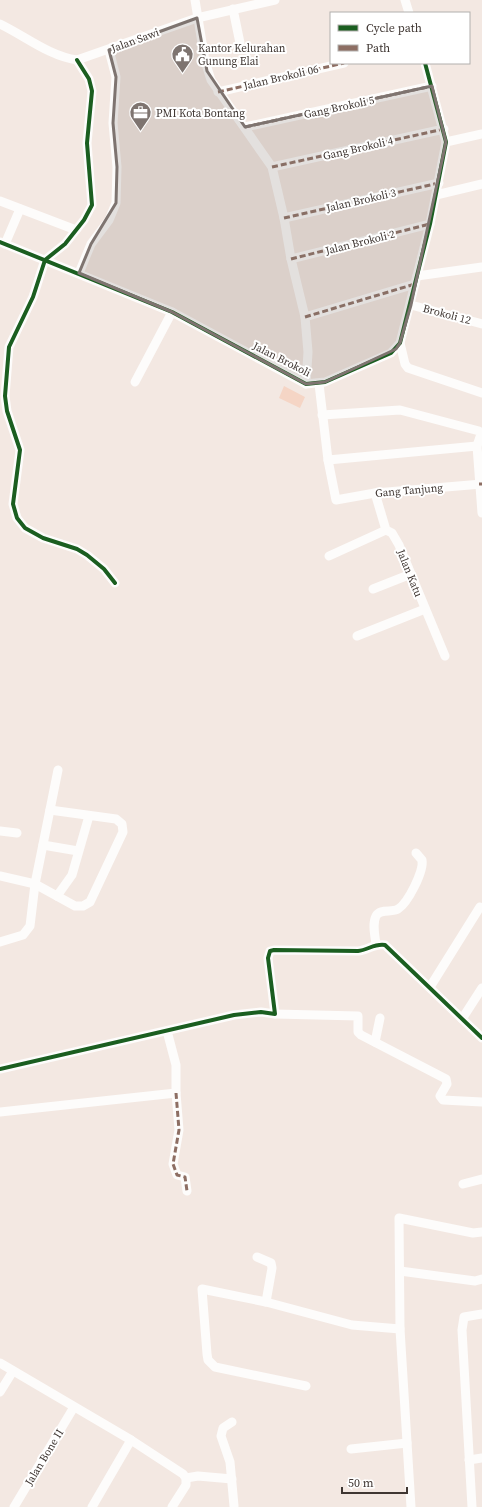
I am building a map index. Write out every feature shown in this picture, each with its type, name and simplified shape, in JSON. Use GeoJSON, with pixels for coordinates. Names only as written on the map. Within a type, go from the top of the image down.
{"type":"FeatureCollection","features":[{"type":"Feature","properties":{"kind":"street"},"geometry":{"type":"LineString","coordinates":[[195,0],[207,71],[218,92],[245,127],[272,167],[284,218],[291,260],[306,318],[308,352],[306,384]]}},
{"type":"Feature","properties":{"kind":"street","name":"Jalan Sawi"},"geometry":{"type":"LineString","coordinates":[[79,59],[109,50],[197,18],[275,0]]}},
{"type":"Feature","properties":{"kind":"street"},"geometry":{"type":"LineString","coordinates":[[405,0],[409,12]]}},
{"type":"Feature","properties":{"kind":"street"},"geometry":{"type":"LineString","coordinates":[[233,10],[240,44]]}},
{"type":"Feature","properties":{"kind":"street"},"geometry":{"type":"LineString","coordinates":[[0,24],[38,45],[67,58],[79,59],[89,79],[92,91],[87,142],[89,184],[92,205],[84,220],[65,244],[45,260],[33,297],[11,340],[6,358],[4,386],[6,405],[20,450],[14,496],[15,514],[25,528],[43,538],[77,549],[88,555],[104,569],[115,583]]}},
{"type":"Feature","properties":{"kind":"street"},"geometry":{"type":"LineString","coordinates":[[76,272],[91,244],[109,220],[116,203],[117,167],[112,123],[116,77],[109,50]]}},
{"type":"Feature","properties":{"kind":"street","name":"Jalan Brokoli 06"},"geometry":{"type":"LineString","coordinates":[[218,92],[340,64]]}},
{"type":"Feature","properties":{"kind":"street"},"geometry":{"type":"LineString","coordinates":[[425,64],[444,129],[446,142],[430,224],[411,305],[400,343],[405,364],[408,368],[482,393]]}},
{"type":"Feature","properties":{"kind":"street","name":"Gang Brokoli 5"},"geometry":{"type":"LineString","coordinates":[[245,127],[432,86]]}},
{"type":"Feature","properties":{"kind":"street","name":"Gang Brokoli 4"},"geometry":{"type":"LineString","coordinates":[[272,167],[444,129]]}},
{"type":"Feature","properties":{"kind":"street"},"geometry":{"type":"LineString","coordinates":[[446,142],[482,134]]}},
{"type":"Feature","properties":{"kind":"street","name":"Jalan Brokoli 3"},"geometry":{"type":"LineString","coordinates":[[284,218],[439,183]]}},
{"type":"Feature","properties":{"kind":"street"},"geometry":{"type":"LineString","coordinates":[[436,195],[482,184]]}},
{"type":"Feature","properties":{"kind":"street"},"geometry":{"type":"LineString","coordinates":[[0,201],[76,230]]}},
{"type":"Feature","properties":{"kind":"street"},"geometry":{"type":"LineString","coordinates":[[3,243],[20,209]]}},
{"type":"Feature","properties":{"kind":"street","name":"Jalan Brokoli 2"},"geometry":{"type":"LineString","coordinates":[[291,260],[430,224]]}},
{"type":"Feature","properties":{"kind":"street","name":"Jalan Brokoli"},"geometry":{"type":"LineString","coordinates":[[3,243],[58,264],[172,312],[306,384],[320,384],[391,353],[400,343]]}},
{"type":"Feature","properties":{"kind":"street"},"geometry":{"type":"LineString","coordinates":[[306,318],[416,280],[482,267]]}},
{"type":"Feature","properties":{"kind":"street","name":"Brokoli 12"},"geometry":{"type":"LineString","coordinates":[[411,305],[482,324]]}},
{"type":"Feature","properties":{"kind":"street"},"geometry":{"type":"LineString","coordinates":[[136,382],[172,312]]}},
{"type":"Feature","properties":{"kind":"street"},"geometry":{"type":"LineString","coordinates":[[320,384],[322,415],[328,460],[477,446]]}},
{"type":"Feature","properties":{"kind":"street"},"geometry":{"type":"LineString","coordinates":[[322,415],[393,410],[406,411],[478,431],[481,437],[477,446],[482,513]]}},
{"type":"Feature","properties":{"kind":"street","name":"Gang Tanjung"},"geometry":{"type":"LineString","coordinates":[[328,460],[336,500],[376,493],[480,484]]}},
{"type":"Feature","properties":{"kind":"street","name":"Jalan Katu"},"geometry":{"type":"LineString","coordinates":[[376,493],[386,530],[394,535],[444,656]]}},
{"type":"Feature","properties":{"kind":"street"},"geometry":{"type":"LineString","coordinates":[[329,556],[386,530]]}},
{"type":"Feature","properties":{"kind":"street"},"geometry":{"type":"LineString","coordinates":[[373,589],[411,574]]}},
{"type":"Feature","properties":{"kind":"street"},"geometry":{"type":"LineString","coordinates":[[357,636],[425,609]]}},
{"type":"Feature","properties":{"kind":"street"},"geometry":{"type":"LineString","coordinates":[[0,942],[28,932],[32,919],[35,884],[58,770]]}},
{"type":"Feature","properties":{"kind":"street"},"geometry":{"type":"LineString","coordinates":[[0,876],[35,884],[75,906],[87,904],[123,832],[122,824],[116,819],[50,810]]}},
{"type":"Feature","properties":{"kind":"street"},"geometry":{"type":"LineString","coordinates":[[57,896],[72,875],[88,816]]}},
{"type":"Feature","properties":{"kind":"street"},"geometry":{"type":"LineString","coordinates":[[0,831],[17,833]]}},
{"type":"Feature","properties":{"kind":"street"},"geometry":{"type":"LineString","coordinates":[[43,845],[68,848],[78,851]]}},
{"type":"Feature","properties":{"kind":"street"},"geometry":{"type":"LineString","coordinates":[[376,944],[374,922],[376,916],[382,911],[397,910],[401,907],[420,875],[423,864],[422,860],[416,853]]}},
{"type":"Feature","properties":{"kind":"street"},"geometry":{"type":"LineString","coordinates":[[430,987],[480,907]]}},
{"type":"Feature","properties":{"kind":"street"},"geometry":{"type":"LineString","coordinates":[[275,1014],[268,958],[270,951],[358,951],[364,950],[376,944],[386,945],[390,947],[482,1038]]}},
{"type":"Feature","properties":{"kind":"street"},"geometry":{"type":"LineString","coordinates":[[462,1019],[482,988]]}},
{"type":"Feature","properties":{"kind":"street"},"geometry":{"type":"LineString","coordinates":[[0,1069],[234,1015],[261,1012],[275,1014],[355,1015],[358,1018],[358,1032],[446,1079],[446,1084],[440,1096],[443,1100],[482,1102]]}},
{"type":"Feature","properties":{"kind":"street"},"geometry":{"type":"LineString","coordinates":[[375,1042],[380,1018]]}},
{"type":"Feature","properties":{"kind":"street"},"geometry":{"type":"LineString","coordinates":[[167,1031],[176,1065],[176,1093],[179,1130],[173,1164],[178,1175],[185,1177],[187,1191]]}},
{"type":"Feature","properties":{"kind":"street"},"geometry":{"type":"LineString","coordinates":[[0,1112],[176,1093]]}},
{"type":"Feature","properties":{"kind":"street"},"geometry":{"type":"LineString","coordinates":[[463,1184],[482,1179]]}},
{"type":"Feature","properties":{"kind":"street"},"geometry":{"type":"LineString","coordinates":[[411,1507],[400,1329],[399,1218],[473,1233],[482,1232]]}},
{"type":"Feature","properties":{"kind":"street"},"geometry":{"type":"LineString","coordinates":[[257,1258],[270,1263],[272,1268],[266,1302]]}},
{"type":"Feature","properties":{"kind":"street"},"geometry":{"type":"LineString","coordinates":[[400,1271],[475,1281],[482,1279]]}},
{"type":"Feature","properties":{"kind":"street"},"geometry":{"type":"LineString","coordinates":[[306,1386],[215,1367],[208,1360],[202,1289],[266,1302],[352,1325],[400,1329]]}},
{"type":"Feature","properties":{"kind":"street"},"geometry":{"type":"LineString","coordinates":[[472,1507],[462,1330],[464,1317],[482,1314]]}},
{"type":"Feature","properties":{"kind":"street"},"geometry":{"type":"LineString","coordinates":[[0,1363],[131,1440],[178,1470],[186,1478],[186,1485],[172,1507]]}},
{"type":"Feature","properties":{"kind":"street"},"geometry":{"type":"LineString","coordinates":[[0,1392],[13,1371]]}},
{"type":"Feature","properties":{"kind":"street","name":"Jalan Bone II"},"geometry":{"type":"LineString","coordinates":[[14,1507],[74,1407]]}},
{"type":"Feature","properties":{"kind":"street"},"geometry":{"type":"LineString","coordinates":[[232,1422],[223,1428],[221,1436],[230,1462],[234,1506]]}},
{"type":"Feature","properties":{"kind":"street"},"geometry":{"type":"LineString","coordinates":[[92,1507],[131,1440]]}},
{"type":"Feature","properties":{"kind":"street"},"geometry":{"type":"LineString","coordinates":[[351,1449],[407,1443]]}},
{"type":"Feature","properties":{"kind":"street"},"geometry":{"type":"LineString","coordinates":[[469,1460],[482,1458]]}},
{"type":"Feature","properties":{"kind":"street"},"geometry":{"type":"LineString","coordinates":[[186,1478],[198,1476],[232,1479]]}},
{"type":"Feature","properties":{"kind":"highlighted area"},"geometry":{"type":"Polygon","coordinates":[[[197,18],[207,71],[245,127],[432,86],[446,142],[411,305],[400,343],[396,349],[325,382],[306,384],[172,312],[79,273],[91,244],[116,203],[117,167],[113,123],[116,77],[109,50],[197,18]]]}},
{"type":"Feature","properties":{"kind":"shaded area"},"geometry":{"type":"Polygon","coordinates":[[[284,386],[305,397],[300,408],[279,398],[284,386]]]}},
{"type":"Feature","properties":{"kind":"marked path"},"geometry":{"type":"LineString","coordinates":[[218,92],[340,64]]}},
{"type":"Feature","properties":{"kind":"marked path"},"geometry":{"type":"LineString","coordinates":[[245,127],[432,86]]}},
{"type":"Feature","properties":{"kind":"marked path"},"geometry":{"type":"LineString","coordinates":[[272,167],[444,129]]}},
{"type":"Feature","properties":{"kind":"marked path"},"geometry":{"type":"LineString","coordinates":[[284,218],[439,183]]}},
{"type":"Feature","properties":{"kind":"marked path"},"geometry":{"type":"LineString","coordinates":[[291,259],[430,224]]}},
{"type":"Feature","properties":{"kind":"marked path"},"geometry":{"type":"LineString","coordinates":[[305,317],[415,284]]}},
{"type":"Feature","properties":{"kind":"marked path"},"geometry":{"type":"LineString","coordinates":[[176,1093],[179,1130],[173,1164],[177,1175],[185,1177],[187,1191]]}},
{"type":"Feature","properties":{"kind":"cycle path"},"geometry":{"type":"LineString","coordinates":[[77,60],[89,79],[92,91],[87,143],[92,205],[84,220],[65,244],[45,260],[33,297],[9,347],[5,396],[7,411],[20,450],[13,504],[17,518],[25,528],[43,538],[77,549],[87,555],[104,569],[115,583]]}},
{"type":"Feature","properties":{"kind":"cycle path"},"geometry":{"type":"LineString","coordinates":[[0,242],[172,312],[306,384],[325,382],[391,353],[400,343],[430,224],[446,142],[425,64]]}},
{"type":"Feature","properties":{"kind":"cycle path"},"geometry":{"type":"LineString","coordinates":[[0,1069],[234,1015],[261,1012],[275,1014],[268,958],[270,951],[274,950],[358,951],[378,945],[385,945],[482,1038]]}},
{"type":"Feature","properties":{"kind":"place","name":"Kantor Kelurahan Gunung Elai"},"geometry":{"type":"Point","coordinates":[183,74]}},
{"type":"Feature","properties":{"kind":"place","name":"PMI Kota Bontang"},"geometry":{"type":"Point","coordinates":[141,132]}}]}
